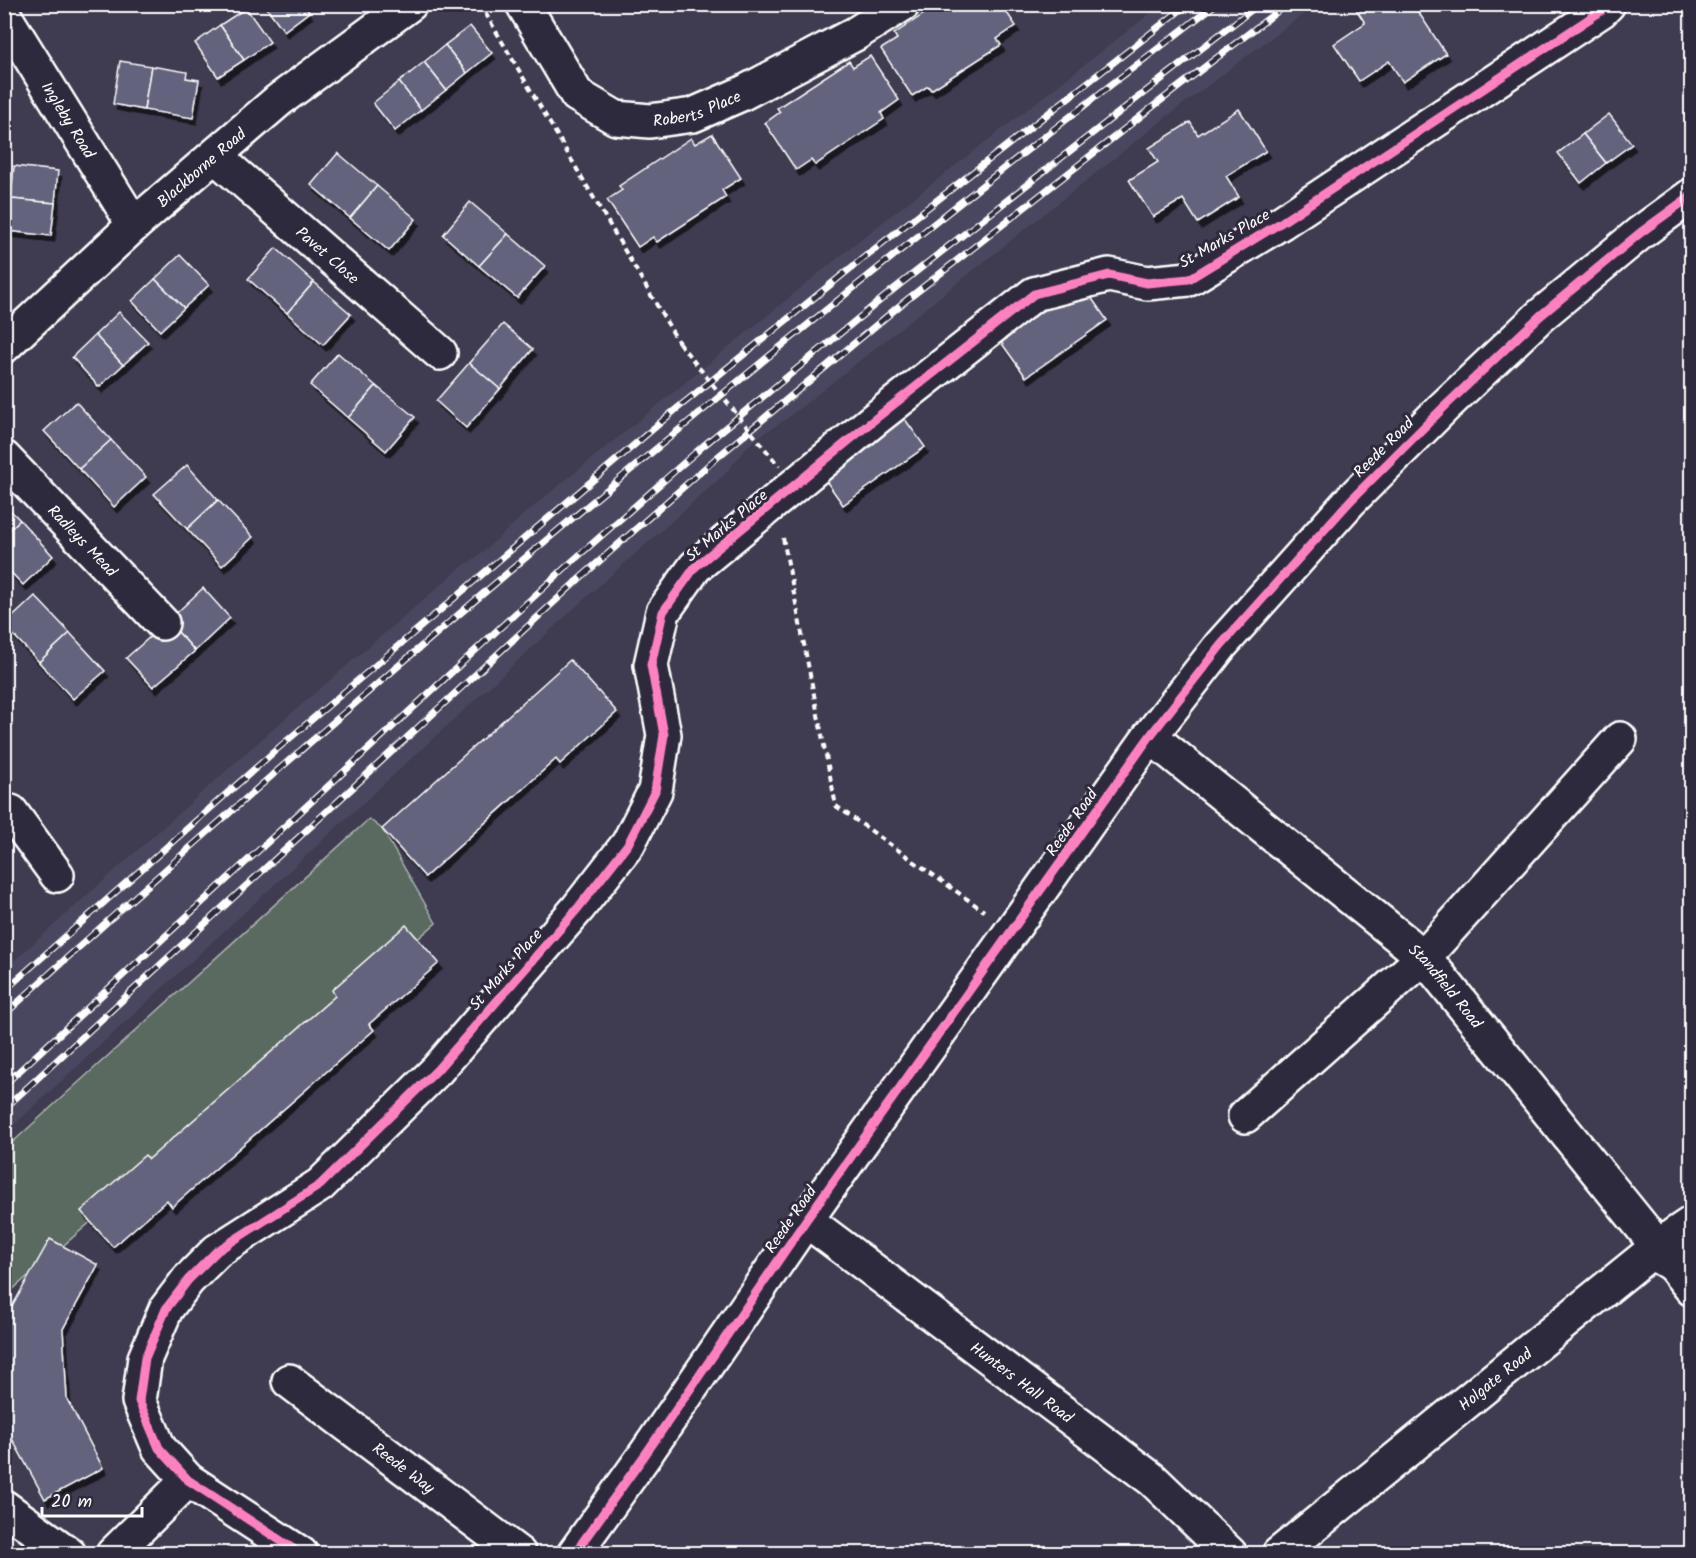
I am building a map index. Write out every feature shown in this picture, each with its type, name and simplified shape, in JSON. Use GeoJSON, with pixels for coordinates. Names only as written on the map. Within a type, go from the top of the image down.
{"type":"FeatureCollection","features":[{"type":"Feature","properties":{"kind":"street","name":"Blackborne Road"},"geometry":{"type":"LineString","coordinates":[[4,346],[134,225],[279,100],[410,4]]}},
{"type":"Feature","properties":{"kind":"street","name":"Roberts Place"},"geometry":{"type":"LineString","coordinates":[[524,4],[577,95],[616,118],[650,121],[693,115],[741,94],[855,34],[903,4]]}},
{"type":"Feature","properties":{"kind":"street","name":"St Marks Place"},"geometry":{"type":"LineString","coordinates":[[301,1554],[188,1480],[159,1448],[139,1401],[145,1358],[166,1309],[188,1280],[217,1251],[320,1185],[437,1070],[578,909],[628,844],[655,791],[664,735],[651,665],[663,612],[695,567],[875,419],[1034,294],[1108,274],[1147,283],[1189,279],[1282,222],[1601,11],[1608,4]]}},
{"type":"Feature","properties":{"kind":"street","name":"Ingleby Road"},"geometry":{"type":"LineString","coordinates":[[4,15],[134,225]]}},
{"type":"Feature","properties":{"kind":"street","name":"Pavet Close"},"geometry":{"type":"LineString","coordinates":[[215,156],[440,353]]}},
{"type":"Feature","properties":{"kind":"street","name":"Reede Road"},"geometry":{"type":"LineString","coordinates":[[574,1554],[806,1220],[1150,736],[1221,645],[1350,501],[1443,408],[1540,316],[1640,233],[1692,195]]}},
{"type":"Feature","properties":{"kind":"street","name":"Radleys Mead"},"geometry":{"type":"LineString","coordinates":[[4,458],[162,623]]}},
{"type":"Feature","properties":{"kind":"street","name":"Standfield Road"},"geometry":{"type":"LineString","coordinates":[[1150,736],[1424,957],[1682,1277]]}},
{"type":"Feature","properties":{"kind":"street"},"geometry":{"type":"LineString","coordinates":[[1245,1116],[1424,957],[1620,739]]}},
{"type":"Feature","properties":{"kind":"street"},"geometry":{"type":"LineString","coordinates":[[4,816],[11,812],[57,875]]}},
{"type":"Feature","properties":{"kind":"street","name":"Hunters Hall Road"},"geometry":{"type":"LineString","coordinates":[[806,1220],[1153,1480],[1230,1554]]}},
{"type":"Feature","properties":{"kind":"street"},"geometry":{"type":"LineString","coordinates":[[1682,1277],[1674,1235],[1692,1223]]}},
{"type":"Feature","properties":{"kind":"street","name":"Holgate Road"},"geometry":{"type":"LineString","coordinates":[[1279,1554],[1651,1252],[1682,1277]]}},
{"type":"Feature","properties":{"kind":"street","name":"Reede Way"},"geometry":{"type":"LineString","coordinates":[[289,1381],[519,1554]]}},
{"type":"Feature","properties":{"kind":"street"},"geometry":{"type":"LineString","coordinates":[[112,1554],[188,1480]]}},
{"type":"Feature","properties":{"kind":"street"},"geometry":{"type":"LineString","coordinates":[[4,1507],[69,1554]]}},
{"type":"Feature","properties":{"kind":"path"},"geometry":{"type":"LineString","coordinates":[[480,4],[679,343],[779,466],[776,502],[836,806],[1012,931]]}},
{"type":"Feature","properties":{"kind":"shaded area"},"geometry":{"type":"Polygon","coordinates":[[[1161,5],[1315,5],[1165,118],[785,420],[749,445],[725,474],[590,594],[5,1133],[5,969],[265,736],[459,569],[481,554],[523,515],[856,243],[1161,5]]]}},
{"type":"Feature","properties":{"kind":"green space"},"geometry":{"type":"Polygon","coordinates":[[[369,819],[382,829],[436,923],[5,1296],[4,1150],[369,819]]]}},
{"type":"Feature","properties":{"kind":"building"},"geometry":{"type":"Polygon","coordinates":[[[264,4],[303,4],[309,12],[284,31],[264,4]]]}},
{"type":"Feature","properties":{"kind":"building"},"geometry":{"type":"Polygon","coordinates":[[[939,4],[1001,4],[1016,26],[997,39],[1001,45],[931,90],[928,86],[912,96],[881,49],[897,39],[894,34],[939,4]]]}},
{"type":"Feature","properties":{"kind":"building"},"geometry":{"type":"Polygon","coordinates":[[[1353,4],[1413,4],[1446,54],[1403,82],[1389,61],[1359,81],[1334,44],[1365,23],[1353,4]]]}},
{"type":"Feature","properties":{"kind":"building"},"geometry":{"type":"Polygon","coordinates":[[[246,8],[270,42],[244,60],[220,25],[246,8]]]}},
{"type":"Feature","properties":{"kind":"building"},"geometry":{"type":"Polygon","coordinates":[[[220,25],[244,60],[218,77],[195,43],[220,25]]]}},
{"type":"Feature","properties":{"kind":"building"},"geometry":{"type":"Polygon","coordinates":[[[470,26],[492,53],[467,73],[445,45],[470,26]]]}},
{"type":"Feature","properties":{"kind":"building"},"geometry":{"type":"Polygon","coordinates":[[[445,45],[467,73],[446,90],[424,62],[445,45]]]}},
{"type":"Feature","properties":{"kind":"building"},"geometry":{"type":"Polygon","coordinates":[[[870,56],[899,100],[881,113],[884,119],[815,165],[811,160],[796,170],[765,123],[780,112],[777,108],[849,61],[853,67],[870,56]]]}},
{"type":"Feature","properties":{"kind":"building"},"geometry":{"type":"Polygon","coordinates":[[[120,61],[151,66],[144,110],[113,104],[120,61]]]}},
{"type":"Feature","properties":{"kind":"building"},"geometry":{"type":"Polygon","coordinates":[[[424,62],[446,90],[421,110],[399,82],[424,62]]]}},
{"type":"Feature","properties":{"kind":"building"},"geometry":{"type":"Polygon","coordinates":[[[151,66],[187,72],[186,78],[199,80],[193,118],[144,110],[151,66]]]}},
{"type":"Feature","properties":{"kind":"building"},"geometry":{"type":"Polygon","coordinates":[[[399,82],[421,110],[395,131],[373,103],[399,82]]]}},
{"type":"Feature","properties":{"kind":"building"},"geometry":{"type":"Polygon","coordinates":[[[1239,109],[1266,151],[1226,176],[1239,197],[1198,223],[1183,199],[1153,217],[1129,180],[1158,162],[1149,148],[1190,122],[1198,135],[1239,109]]]}},
{"type":"Feature","properties":{"kind":"building"},"geometry":{"type":"Polygon","coordinates":[[[1609,114],[1632,144],[1606,163],[1583,134],[1609,114]]]}},
{"type":"Feature","properties":{"kind":"building"},"geometry":{"type":"Polygon","coordinates":[[[712,134],[741,178],[722,190],[726,197],[657,242],[653,237],[638,247],[607,200],[622,190],[619,186],[691,138],[695,144],[712,134]]]}},
{"type":"Feature","properties":{"kind":"building"},"geometry":{"type":"Polygon","coordinates":[[[1583,134],[1606,163],[1581,183],[1558,153],[1583,134]]]}},
{"type":"Feature","properties":{"kind":"building"},"geometry":{"type":"Polygon","coordinates":[[[338,153],[377,186],[350,218],[311,185],[338,153]]]}},
{"type":"Feature","properties":{"kind":"building"},"geometry":{"type":"Polygon","coordinates":[[[14,166],[58,171],[55,203],[11,199],[14,166]]]}},
{"type":"Feature","properties":{"kind":"building"},"geometry":{"type":"Polygon","coordinates":[[[377,186],[416,219],[389,251],[350,218],[377,186]]]}},
{"type":"Feature","properties":{"kind":"building"},"geometry":{"type":"Polygon","coordinates":[[[11,199],[55,203],[51,236],[8,231],[11,199]]]}},
{"type":"Feature","properties":{"kind":"building"},"geometry":{"type":"Polygon","coordinates":[[[470,202],[508,234],[479,266],[443,235],[470,202]]]}},
{"type":"Feature","properties":{"kind":"building"},"geometry":{"type":"Polygon","coordinates":[[[508,234],[545,266],[517,298],[479,266],[508,234]]]}},
{"type":"Feature","properties":{"kind":"building"},"geometry":{"type":"Polygon","coordinates":[[[276,248],[314,282],[287,313],[248,279],[276,248]]]}},
{"type":"Feature","properties":{"kind":"building"},"geometry":{"type":"Polygon","coordinates":[[[180,255],[209,285],[184,308],[155,279],[180,255]]]}},
{"type":"Feature","properties":{"kind":"building"},"geometry":{"type":"Polygon","coordinates":[[[155,279],[184,308],[160,331],[132,301],[155,279]]]}},
{"type":"Feature","properties":{"kind":"building"},"geometry":{"type":"Polygon","coordinates":[[[314,282],[351,314],[323,345],[287,313],[314,282]]]}},
{"type":"Feature","properties":{"kind":"building"},"geometry":{"type":"Polygon","coordinates":[[[1081,283],[1107,320],[1026,377],[1000,341],[1081,283]]]}},
{"type":"Feature","properties":{"kind":"building"},"geometry":{"type":"Polygon","coordinates":[[[119,312],[148,342],[123,365],[95,335],[119,312]]]}},
{"type":"Feature","properties":{"kind":"building"},"geometry":{"type":"Polygon","coordinates":[[[503,324],[533,349],[500,389],[469,363],[503,324]]]}},
{"type":"Feature","properties":{"kind":"building"},"geometry":{"type":"Polygon","coordinates":[[[95,335],[123,365],[99,387],[72,357],[95,335]]]}},
{"type":"Feature","properties":{"kind":"building"},"geometry":{"type":"Polygon","coordinates":[[[338,353],[376,386],[348,418],[310,385],[338,353]]]}},
{"type":"Feature","properties":{"kind":"building"},"geometry":{"type":"Polygon","coordinates":[[[469,363],[500,389],[466,428],[436,401],[469,363]]]}},
{"type":"Feature","properties":{"kind":"building"},"geometry":{"type":"Polygon","coordinates":[[[376,386],[415,417],[386,451],[348,418],[376,386]]]}},
{"type":"Feature","properties":{"kind":"building"},"geometry":{"type":"Polygon","coordinates":[[[76,402],[111,440],[79,469],[44,431],[76,402]]]}},
{"type":"Feature","properties":{"kind":"building"},"geometry":{"type":"Polygon","coordinates":[[[899,411],[925,447],[843,505],[817,468],[899,411]]]}},
{"type":"Feature","properties":{"kind":"building"},"geometry":{"type":"Polygon","coordinates":[[[111,440],[146,477],[114,507],[79,469],[111,440]]]}},
{"type":"Feature","properties":{"kind":"building"},"geometry":{"type":"Polygon","coordinates":[[[187,465],[218,500],[187,529],[154,494],[187,465]]]}},
{"type":"Feature","properties":{"kind":"building"},"geometry":{"type":"Polygon","coordinates":[[[218,500],[253,537],[222,566],[187,529],[218,500]]]}},
{"type":"Feature","properties":{"kind":"building"},"geometry":{"type":"Polygon","coordinates":[[[4,504],[20,520],[4,535],[4,504]]]}},
{"type":"Feature","properties":{"kind":"building"},"geometry":{"type":"Polygon","coordinates":[[[20,520],[53,556],[23,585],[4,565],[4,535],[20,520]]]}},
{"type":"Feature","properties":{"kind":"building"},"geometry":{"type":"Polygon","coordinates":[[[203,588],[230,618],[195,651],[168,621],[203,588]]]}},
{"type":"Feature","properties":{"kind":"building"},"geometry":{"type":"Polygon","coordinates":[[[35,596],[70,633],[39,662],[4,625],[35,596]]]}},
{"type":"Feature","properties":{"kind":"building"},"geometry":{"type":"Polygon","coordinates":[[[168,621],[195,651],[153,687],[126,658],[168,621]]]}},
{"type":"Feature","properties":{"kind":"building"},"geometry":{"type":"Polygon","coordinates":[[[70,633],[105,671],[73,699],[39,662],[70,633]]]}},
{"type":"Feature","properties":{"kind":"building"},"geometry":{"type":"Polygon","coordinates":[[[570,660],[617,712],[560,764],[556,759],[425,877],[382,829],[570,660]]]}},
{"type":"Feature","properties":{"kind":"building"},"geometry":{"type":"Polygon","coordinates":[[[406,925],[439,963],[369,1024],[374,1030],[172,1207],[167,1200],[113,1247],[81,1211],[145,1155],[149,1159],[335,996],[332,990],[406,925]]]}},
{"type":"Feature","properties":{"kind":"building"},"geometry":{"type":"Polygon","coordinates":[[[50,1239],[98,1265],[63,1329],[67,1399],[103,1468],[45,1499],[4,1424],[4,1321],[50,1239]]]}},
{"type":"Feature","properties":{"kind":"railway"},"geometry":{"type":"LineString","coordinates":[[4,991],[276,750],[674,411],[867,255],[1188,4]]}},
{"type":"Feature","properties":{"kind":"railway"},"geometry":{"type":"LineString","coordinates":[[4,1015],[299,752],[599,496],[905,247],[1216,4]]}},
{"type":"Feature","properties":{"kind":"railway"},"geometry":{"type":"LineString","coordinates":[[4,1085],[567,566],[703,446],[894,289],[1259,4]]}},
{"type":"Feature","properties":{"kind":"railway"},"geometry":{"type":"LineString","coordinates":[[4,1109],[578,580],[714,460],[904,302],[1287,4]]}},
{"type":"Feature","properties":{"kind":"cycle path"},"geometry":{"type":"LineString","coordinates":[[301,1554],[188,1480],[159,1448],[139,1401],[145,1358],[166,1309],[188,1280],[217,1251],[320,1185],[437,1070],[578,908],[628,844],[655,791],[664,735],[651,665],[663,612],[695,567],[875,419],[1034,294],[1109,275],[1147,283],[1189,279],[1282,222],[1601,11],[1608,4]]}},
{"type":"Feature","properties":{"kind":"cycle path"},"geometry":{"type":"LineString","coordinates":[[574,1554],[806,1220],[1150,736],[1221,645],[1350,501],[1443,408],[1540,316],[1640,233],[1692,195]]}}]}
